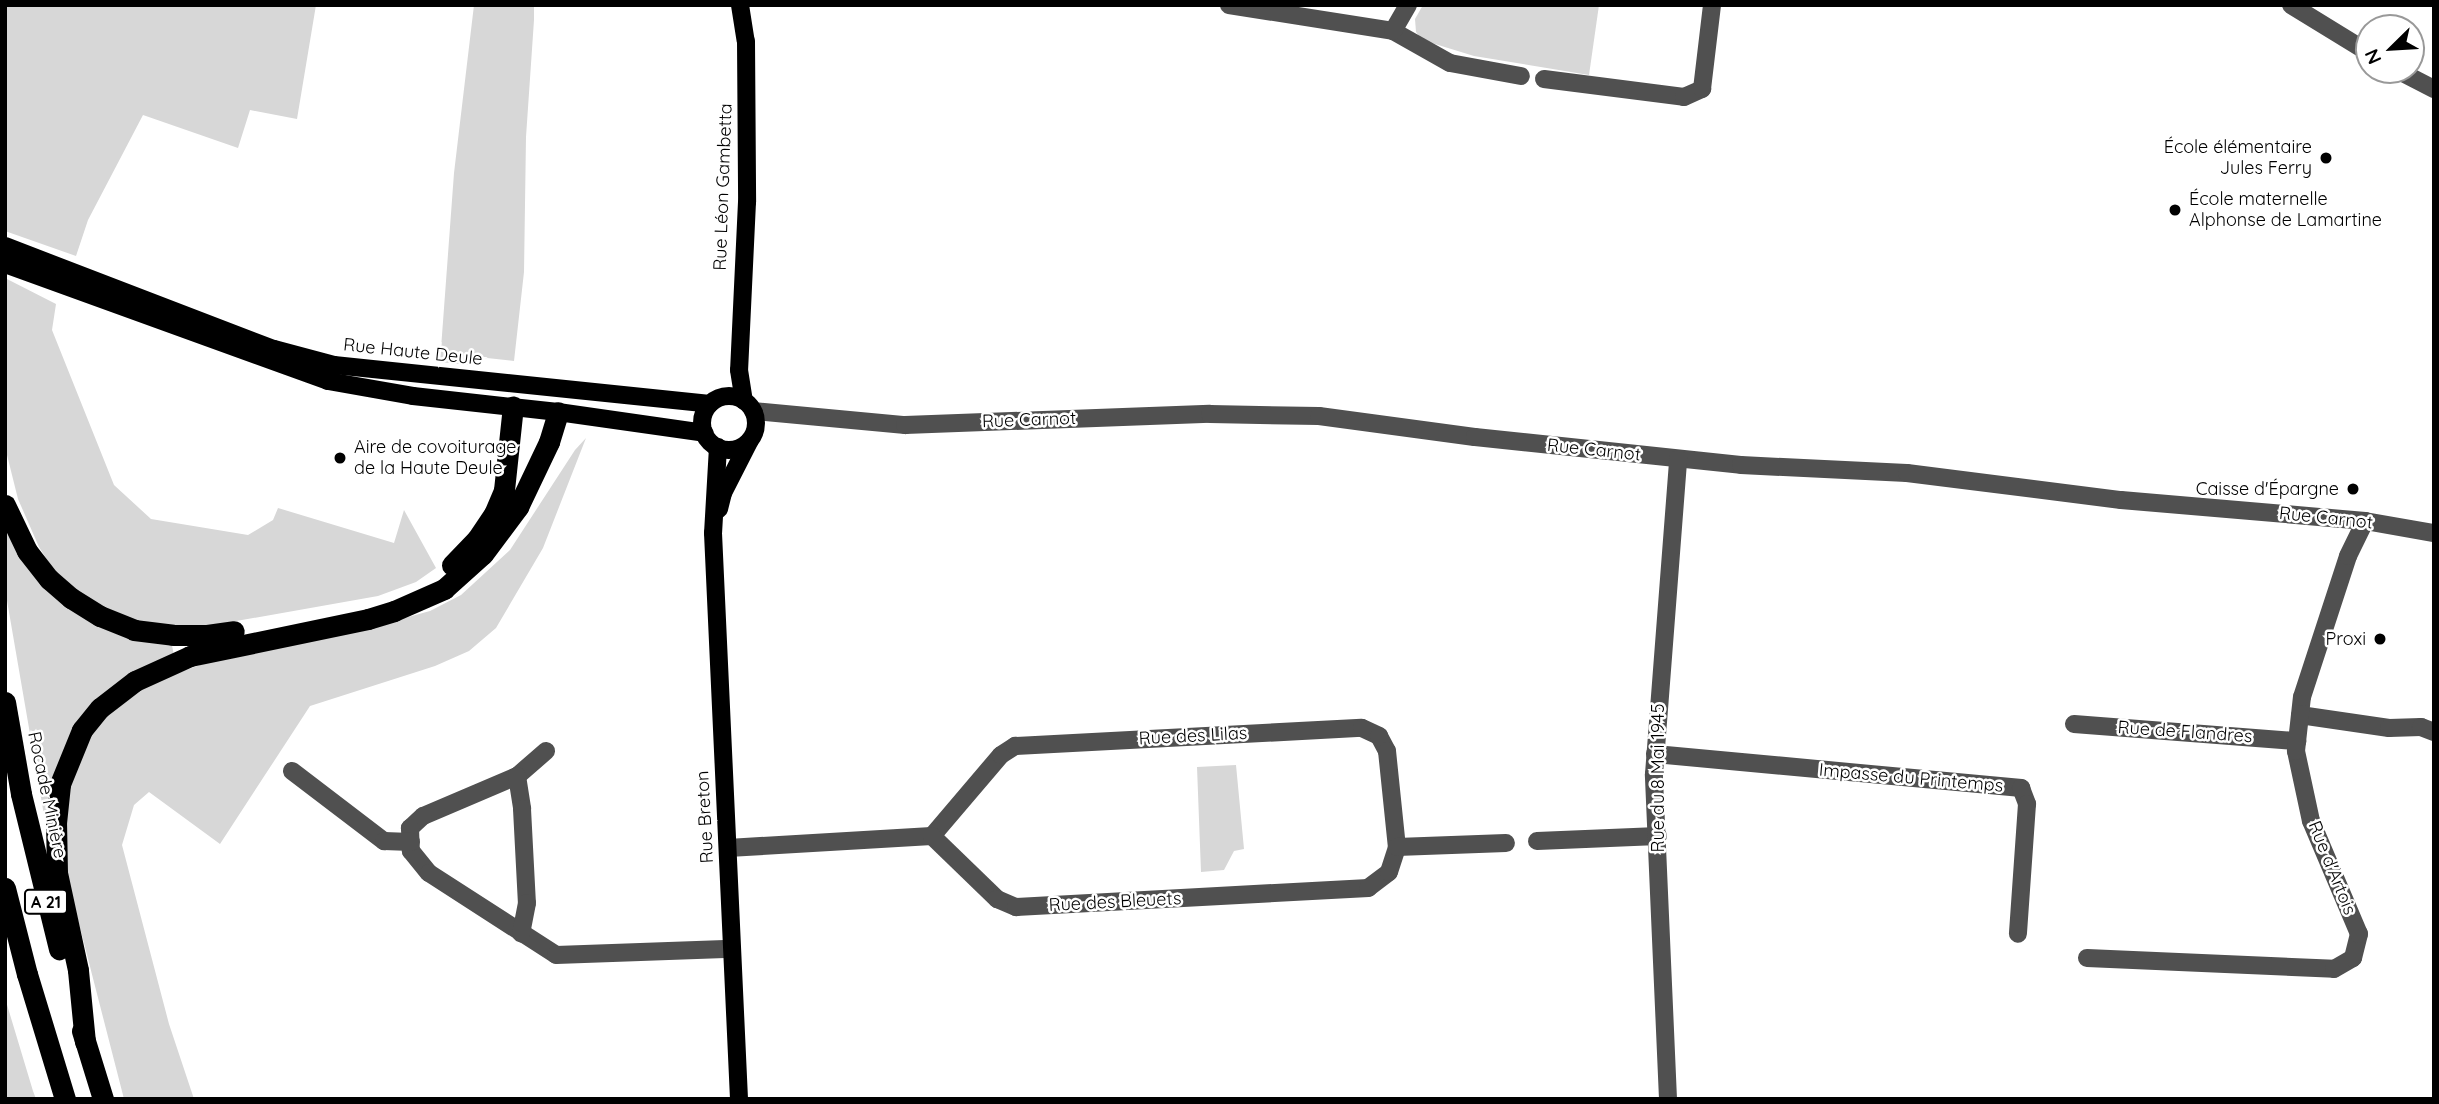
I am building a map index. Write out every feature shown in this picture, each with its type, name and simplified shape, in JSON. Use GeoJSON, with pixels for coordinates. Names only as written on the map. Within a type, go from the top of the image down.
{"type":"FeatureCollection","features":[{"type":"Feature","properties":{"kind":"highway"},"geometry":{"type":"LineString","coordinates":[[85,1042],[78,971],[57,873],[56,822],[60,785],[82,730],[117,693],[163,667],[190,656],[368,619],[394,611],[444,589],[483,554],[518,506],[549,443],[559,400]]}},
{"type":"Feature","properties":{"kind":"highway"},"geometry":{"type":"LineString","coordinates":[[5,505],[27,551],[49,579],[90,610],[134,630],[173,635],[207,635],[363,607],[415,591],[435,579],[477,539],[494,514],[504,490],[513,406]]}},
{"type":"Feature","properties":{"kind":"highway","name":"Rocade Minière"},"geometry":{"type":"LineString","coordinates":[[5,702],[21,794],[45,897],[103,1099]]}},
{"type":"Feature","properties":{"kind":"highway","name":"A 21"},"geometry":{"type":"LineString","coordinates":[[5,888],[27,974],[65,1099]]}},
{"type":"Feature","properties":{"kind":"main road","name":"Rue Léon Gambetta"},"geometry":{"type":"LineString","coordinates":[[740,5],[746,41],[747,174],[739,370],[749,406]]}},
{"type":"Feature","properties":{"kind":"main road","name":"Rue Haute Deule"},"geometry":{"type":"LineString","coordinates":[[5,246],[274,349],[334,365],[559,400],[705,433]]}},
{"type":"Feature","properties":{"kind":"main road","name":"Rue Haute Deule"},"geometry":{"type":"LineString","coordinates":[[5,264],[328,381],[413,396],[513,406],[559,400],[634,396],[716,400]]}},
{"type":"Feature","properties":{"kind":"main road"},"geometry":{"type":"LineString","coordinates":[[716,400],[749,406],[756,425],[750,439],[734,449],[718,447],[705,433],[702,420],[716,400],[739,370]]}},
{"type":"Feature","properties":{"kind":"main road","name":"Rue Breton"},"geometry":{"type":"LineString","coordinates":[[713,533],[723,493],[750,439]]}},
{"type":"Feature","properties":{"kind":"main road","name":"Rue Breton"},"geometry":{"type":"LineString","coordinates":[[718,447],[713,533],[739,1099]]}},
{"type":"Feature","properties":{"kind":"street"},"geometry":{"type":"LineString","coordinates":[[1229,5],[1393,31],[1450,63],[1521,76]]}},
{"type":"Feature","properties":{"kind":"street"},"geometry":{"type":"LineString","coordinates":[[1393,31],[1408,5]]}},
{"type":"Feature","properties":{"kind":"street"},"geometry":{"type":"LineString","coordinates":[[1544,79],[1685,97],[1702,89],[1712,5]]}},
{"type":"Feature","properties":{"kind":"street"},"geometry":{"type":"LineString","coordinates":[[2291,5],[2355,44]]}},
{"type":"Feature","properties":{"kind":"street","name":"Rue Carnot"},"geometry":{"type":"LineString","coordinates":[[749,406],[905,425],[1210,414],[1319,416],[1475,437],[1741,466],[1907,474],[2121,499],[2365,521],[2434,533]]}},
{"type":"Feature","properties":{"kind":"street","name":"Rue du 8 Mai 1945"},"geometry":{"type":"LineString","coordinates":[[1668,1099],[1655,754],[1678,458]]}},
{"type":"Feature","properties":{"kind":"street","name":"Rue d'Artois"},"geometry":{"type":"LineString","coordinates":[[2087,958],[2333,969],[2353,958],[2359,934],[2311,821],[2296,751],[2302,697],[2347,556],[2365,521]]}},
{"type":"Feature","properties":{"kind":"street"},"geometry":{"type":"LineString","coordinates":[[2300,715],[2389,728],[2421,727],[2434,732]]}},
{"type":"Feature","properties":{"kind":"street","name":"Rue de Flandres"},"geometry":{"type":"LineString","coordinates":[[2074,724],[2297,741]]}},
{"type":"Feature","properties":{"kind":"street","name":"Rue des Lilas"},"geometry":{"type":"LineString","coordinates":[[932,836],[1001,755],[1015,746],[1362,728],[1379,736],[1387,751],[1396,847]]}},
{"type":"Feature","properties":{"kind":"street"},"geometry":{"type":"LineString","coordinates":[[546,751],[517,776],[422,816],[411,828],[411,851],[429,873],[556,956],[732,949]]}},
{"type":"Feature","properties":{"kind":"street","name":"Impasse du Printemps"},"geometry":{"type":"LineString","coordinates":[[1655,754],[2021,788],[2027,804],[2018,934]]}},
{"type":"Feature","properties":{"kind":"street"},"geometry":{"type":"LineString","coordinates":[[292,771],[384,841],[411,842]]}},
{"type":"Feature","properties":{"kind":"street"},"geometry":{"type":"LineString","coordinates":[[517,776],[522,809],[527,902],[521,933]]}},
{"type":"Feature","properties":{"kind":"street"},"geometry":{"type":"LineString","coordinates":[[727,848],[932,836]]}},
{"type":"Feature","properties":{"kind":"street","name":"Rue des Bleuets"},"geometry":{"type":"LineString","coordinates":[[932,836],[997,899],[1016,906],[1368,888],[1389,872],[1396,847]]}},
{"type":"Feature","properties":{"kind":"street"},"geometry":{"type":"LineString","coordinates":[[1537,841],[1658,836]]}},
{"type":"Feature","properties":{"kind":"street"},"geometry":{"type":"LineString","coordinates":[[1396,847],[1506,843]]}},
{"type":"Feature","properties":{"kind":"shaded area"},"geometry":{"type":"Polygon","coordinates":[[[5,5],[316,5],[297,119],[250,110],[238,148],[143,115],[88,220],[76,256],[5,231],[5,5]]]}},
{"type":"Feature","properties":{"kind":"shaded area"},"geometry":{"type":"Polygon","coordinates":[[[474,5],[534,5],[534,20],[526,137],[524,272],[514,361],[487,358],[469,365],[440,362],[454,173],[474,5]]]}},
{"type":"Feature","properties":{"kind":"shaded area"},"geometry":{"type":"Polygon","coordinates":[[[1423,5],[1599,5],[1589,75],[1474,56],[1422,40],[1416,32],[1415,19],[1423,5]]]}},
{"type":"Feature","properties":{"kind":"shaded area"},"geometry":{"type":"Polygon","coordinates":[[[5,278],[56,304],[52,330],[114,485],[151,519],[248,535],[273,520],[278,508],[394,543],[404,510],[436,568],[416,582],[378,596],[208,626],[135,624],[102,611],[53,569],[39,547],[18,499],[5,447],[5,278]]]}},
{"type":"Feature","properties":{"kind":"shaded area"},"geometry":{"type":"Polygon","coordinates":[[[586,438],[543,548],[496,628],[469,651],[435,666],[310,706],[220,844],[149,792],[134,805],[122,845],[169,1024],[194,1099],[124,1099],[67,877],[66,789],[93,726],[153,682],[233,653],[379,625],[430,611],[461,595],[510,550],[575,450],[586,438]]]}},
{"type":"Feature","properties":{"kind":"shaded area"},"geometry":{"type":"Polygon","coordinates":[[[5,529],[35,575],[171,641],[174,655],[92,708],[49,815],[44,815],[5,589],[5,529]]]}},
{"type":"Feature","properties":{"kind":"shaded area"},"geometry":{"type":"Polygon","coordinates":[[[1236,765],[1244,849],[1234,851],[1224,870],[1201,872],[1197,767],[1236,765]]]}},
{"type":"Feature","properties":{"kind":"shaded area"},"geometry":{"type":"Polygon","coordinates":[[[5,998],[33,1091],[36,1099],[5,1099],[5,998]]]}},
{"type":"Feature","properties":{"kind":"place","name":"École élémentaire Jules Ferry"},"geometry":{"type":"Point","coordinates":[2326,158]}},
{"type":"Feature","properties":{"kind":"place","name":"École maternelle Alphonse de Lamartine"},"geometry":{"type":"Point","coordinates":[2175,210]}},
{"type":"Feature","properties":{"kind":"place","name":"Aire de covoiturage de la Haute Deule"},"geometry":{"type":"Point","coordinates":[340,458]}},
{"type":"Feature","properties":{"kind":"place","name":"Caisse d'Épargne"},"geometry":{"type":"Point","coordinates":[2353,489]}},
{"type":"Feature","properties":{"kind":"place","name":"Proxi"},"geometry":{"type":"Point","coordinates":[2380,639]}}]}
